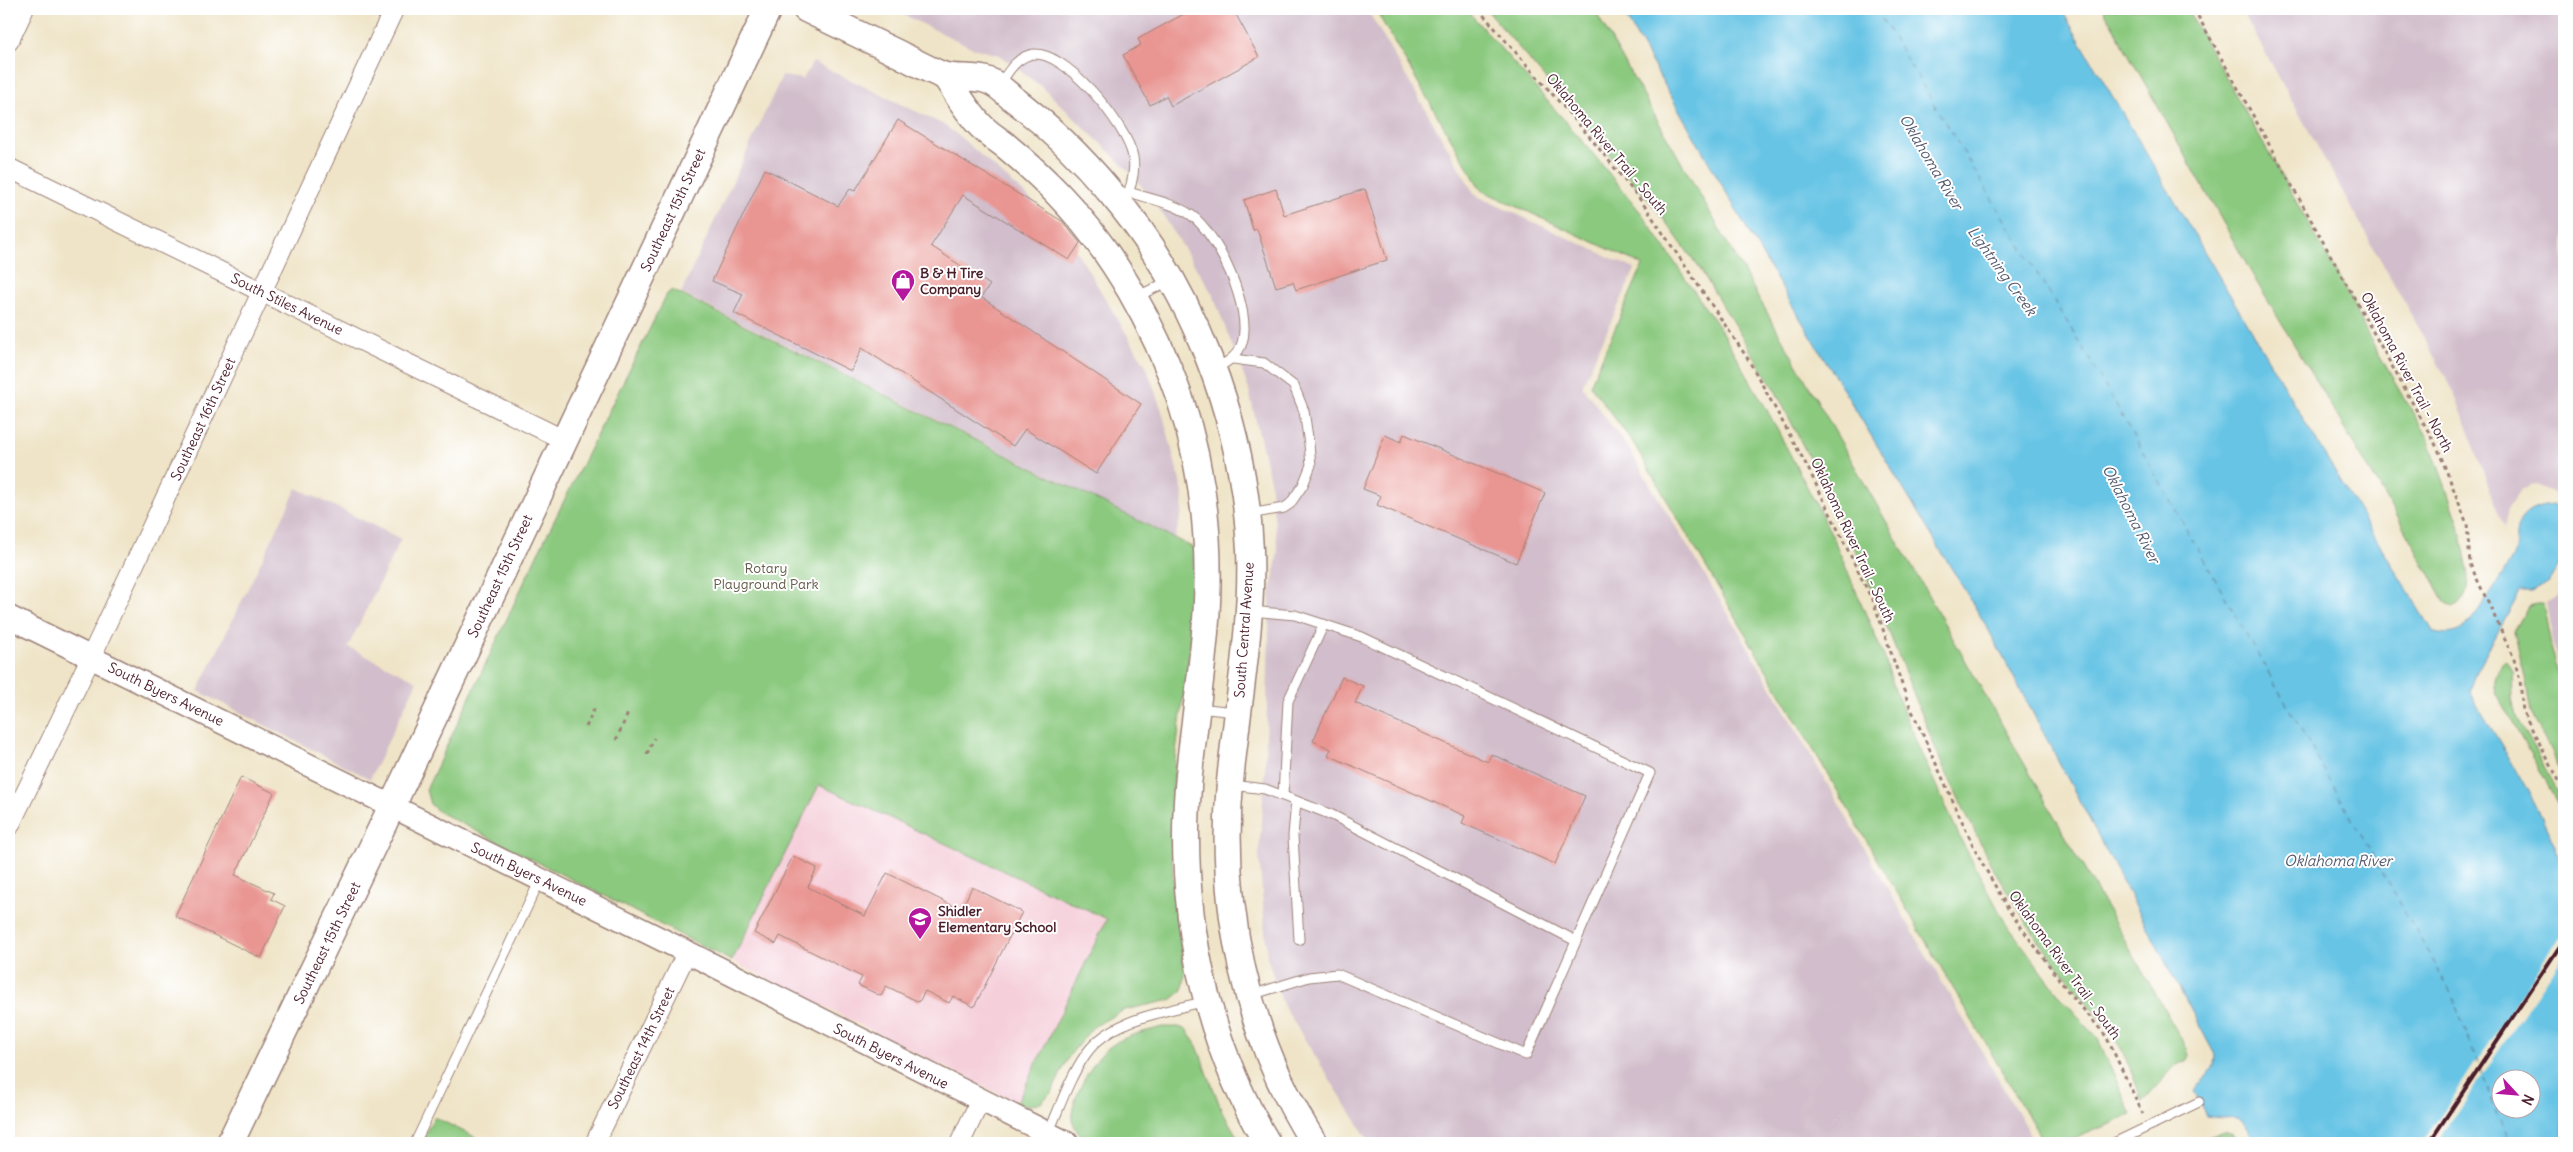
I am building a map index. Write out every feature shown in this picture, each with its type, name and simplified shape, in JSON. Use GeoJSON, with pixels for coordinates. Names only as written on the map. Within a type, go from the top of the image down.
{"type":"FeatureCollection","features":[{"type":"Feature","properties":{"kind":"main road","name":"Southeast 15th Street"},"geometry":{"type":"LineString","coordinates":[[230,1143],[392,806],[768,9]]}},
{"type":"Feature","properties":{"kind":"main road","name":"South Central Avenue"},"geometry":{"type":"LineString","coordinates":[[806,9],[945,76],[989,80],[1047,126],[1126,199],[1172,280],[1200,336],[1223,364],[1234,443],[1247,514],[1250,552],[1248,611],[1230,784],[1227,848],[1229,885],[1239,957],[1248,996],[1286,1096],[1314,1143]]}},
{"type":"Feature","properties":{"kind":"main road","name":"South Central Avenue"},"geometry":{"type":"LineString","coordinates":[[945,76],[982,127],[1035,172],[1082,221],[1102,248],[1134,298],[1156,340],[1190,434],[1204,502],[1207,536],[1207,604],[1188,792],[1186,868],[1196,954],[1207,1001],[1229,1066],[1267,1143]]}},
{"type":"Feature","properties":{"kind":"street"},"geometry":{"type":"LineString","coordinates":[[9,40],[24,9]]}},
{"type":"Feature","properties":{"kind":"street","name":"Southeast 16th Street"},"geometry":{"type":"LineString","coordinates":[[9,827],[91,657],[394,9]]}},
{"type":"Feature","properties":{"kind":"street","name":"South Stiles Avenue"},"geometry":{"type":"LineString","coordinates":[[9,168],[564,440]]}},
{"type":"Feature","properties":{"kind":"street","name":"South Byers Avenue"},"geometry":{"type":"LineString","coordinates":[[9,617],[687,952],[980,1101],[1057,1138]]}},
{"type":"Feature","properties":{"kind":"street","name":"Southeast 14th Street"},"geometry":{"type":"LineString","coordinates":[[595,1143],[687,952]]}},
{"type":"Feature","properties":{"kind":"street"},"geometry":{"type":"LineString","coordinates":[[960,1143],[980,1101]]}},
{"type":"Feature","properties":{"kind":"lane"},"geometry":{"type":"LineString","coordinates":[[998,87],[1016,61],[1030,54],[1047,58],[1064,66],[1092,90],[1120,124],[1133,157],[1133,175],[1126,199],[1168,204],[1192,216],[1212,236],[1238,292],[1246,323],[1242,343],[1223,364]]}},
{"type":"Feature","properties":{"kind":"lane"},"geometry":{"type":"LineString","coordinates":[[1134,298],[1172,280]]}},
{"type":"Feature","properties":{"kind":"lane"},"geometry":{"type":"LineString","coordinates":[[1223,364],[1264,363],[1294,386],[1304,411],[1311,465],[1303,485],[1290,504],[1284,508],[1247,514]]}},
{"type":"Feature","properties":{"kind":"lane"},"geometry":{"type":"LineString","coordinates":[[1248,611],[1295,615],[1362,636],[1650,773],[1526,1055],[1338,974],[1310,977],[1248,996]]}},
{"type":"Feature","properties":{"kind":"lane"},"geometry":{"type":"LineString","coordinates":[[1283,796],[1288,701],[1324,624]]}},
{"type":"Feature","properties":{"kind":"lane"},"geometry":{"type":"LineString","coordinates":[[1197,708],[1238,712]]}},
{"type":"Feature","properties":{"kind":"lane"},"geometry":{"type":"LineString","coordinates":[[1230,784],[1265,789],[1332,815],[1576,941]]}},
{"type":"Feature","properties":{"kind":"lane"},"geometry":{"type":"LineString","coordinates":[[1296,801],[1293,836],[1299,940]]}},
{"type":"Feature","properties":{"kind":"lane"},"geometry":{"type":"LineString","coordinates":[[415,1143],[540,880]]}},
{"type":"Feature","properties":{"kind":"lane","name":"South Byers Avenue"},"geometry":{"type":"LineString","coordinates":[[1057,1138],[1077,1068],[1096,1042],[1121,1026],[1207,1001]]}},
{"type":"Feature","properties":{"kind":"lane"},"geometry":{"type":"LineString","coordinates":[[2114,1143],[2199,1102]]}},
{"type":"Feature","properties":{"kind":"path","name":"Oklahoma River Trail - South"},"geometry":{"type":"LineString","coordinates":[[1478,9],[1589,136],[1642,202],[1748,359],[1808,468],[1875,606],[1908,702],[1977,854],[2010,912],[2067,990],[2106,1036],[2149,1126]]}},
{"type":"Feature","properties":{"kind":"path","name":"Oklahoma River Trail - North"},"geometry":{"type":"LineString","coordinates":[[2194,9],[2429,431],[2465,518],[2470,564],[2513,656],[2520,680],[2523,712],[2564,790]]}},
{"type":"Feature","properties":{"kind":"path"},"geometry":{"type":"LineString","coordinates":[[586,727],[595,707]]}},
{"type":"Feature","properties":{"kind":"path"},"geometry":{"type":"LineString","coordinates":[[616,740],[628,711]]}},
{"type":"Feature","properties":{"kind":"path"},"geometry":{"type":"LineString","coordinates":[[647,754],[654,738]]}},
{"type":"Feature","properties":{"kind":"shaded area"},"geometry":{"type":"Polygon","coordinates":[[[891,9],[1367,9],[1475,195],[1635,269],[1582,386],[1628,448],[1741,635],[2035,1143],[1370,1143],[1283,1005],[1267,957],[1259,853],[1265,773],[1270,597],[1278,551],[1270,480],[1248,387],[1212,293],[1156,204],[1126,168],[1042,87],[999,55],[973,48],[891,9]]]}},
{"type":"Feature","properties":{"kind":"shaded area"},"geometry":{"type":"Polygon","coordinates":[[[2241,9],[2564,9],[2564,504],[2550,491],[2533,484],[2521,490],[2508,508],[2504,528],[2454,392],[2241,9]]]}},
{"type":"Feature","properties":{"kind":"shaded area","name":"B & H Tire Company"},"geometry":{"type":"Polygon","coordinates":[[[813,62],[942,124],[959,136],[1046,213],[1074,247],[1146,366],[1162,411],[1183,493],[1182,512],[1175,538],[681,293],[782,76],[803,79],[813,62]]]}},
{"type":"Feature","properties":{"kind":"shaded area"},"geometry":{"type":"Polygon","coordinates":[[[297,488],[401,539],[348,647],[417,681],[370,779],[198,691],[297,488]]]}},
{"type":"Feature","properties":{"kind":"shaded area"},"geometry":{"type":"Polygon","coordinates":[[[2564,592],[2564,676],[2556,656],[2546,603],[2564,592]]]}},
{"type":"Feature","properties":{"kind":"shaded area","name":"Shidler Elementary School"},"geometry":{"type":"Polygon","coordinates":[[[819,785],[1107,920],[1017,1103],[732,961],[819,785]]]}},
{"type":"Feature","properties":{"kind":"green space"},"geometry":{"type":"Polygon","coordinates":[[[1375,9],[1466,9],[1581,139],[1642,214],[1723,334],[1766,408],[1832,535],[1885,659],[1896,693],[1917,744],[1961,840],[2005,922],[2060,996],[2098,1039],[2132,1115],[2064,1143],[2044,1143],[1634,444],[1590,385],[1643,265],[1481,190],[1375,9]]]}},
{"type":"Feature","properties":{"kind":"green space"},"geometry":{"type":"Polygon","coordinates":[[[1486,9],[1594,9],[2187,1049],[2189,1055],[2187,1060],[2175,1066],[2142,1102],[2127,1059],[2115,1038],[2037,939],[1991,865],[1941,762],[1858,555],[1776,392],[1700,269],[1657,210],[1486,9]]]}},
{"type":"Feature","properties":{"kind":"green space"},"geometry":{"type":"Polygon","coordinates":[[[2103,9],[2187,9],[2349,295],[2365,330],[2429,441],[2459,524],[2469,576],[2468,589],[2458,605],[2452,608],[2446,603],[2397,516],[2256,281],[2103,9]]]}},
{"type":"Feature","properties":{"kind":"green space","name":"Rotary Playground Park"},"geometry":{"type":"Polygon","coordinates":[[[672,290],[1194,548],[1191,640],[1175,759],[1171,830],[1174,901],[1185,973],[1183,990],[1171,1000],[1124,1010],[1093,1027],[1069,1056],[1052,1092],[1041,1103],[1025,1106],[1017,1103],[1107,919],[819,785],[732,961],[439,812],[430,804],[426,790],[538,553],[667,294],[672,290]]]}},
{"type":"Feature","properties":{"kind":"green space"},"geometry":{"type":"Polygon","coordinates":[[[2543,604],[2554,661],[2564,687],[2564,778],[2531,713],[2525,677],[2514,632],[2528,606],[2543,604]]]}},
{"type":"Feature","properties":{"kind":"green space"},"geometry":{"type":"Polygon","coordinates":[[[2504,661],[2506,661],[2512,673],[2513,698],[2517,717],[2561,799],[2564,814],[2497,695],[2496,677],[2504,661]]]}},
{"type":"Feature","properties":{"kind":"green space"},"geometry":{"type":"Polygon","coordinates":[[[1162,1027],[1179,1027],[1187,1030],[1197,1046],[1222,1111],[1241,1143],[1091,1143],[1076,1128],[1072,1116],[1076,1098],[1091,1067],[1104,1051],[1122,1039],[1162,1027]]]}},
{"type":"Feature","properties":{"kind":"green space"},"geometry":{"type":"Polygon","coordinates":[[[434,1117],[487,1143],[437,1143],[424,1137],[434,1117]]]}},
{"type":"Feature","properties":{"kind":"green space"},"geometry":{"type":"Polygon","coordinates":[[[2224,1132],[2233,1135],[2240,1143],[2184,1143],[2224,1132]]]}},
{"type":"Feature","properties":{"kind":"water","name":"Oklahoma River"},"geometry":{"type":"Polygon","coordinates":[[[1621,9],[2061,9],[2308,427],[2432,631],[2445,634],[2453,633],[2465,627],[2491,592],[2511,560],[2515,550],[2518,525],[2526,514],[2539,507],[2553,505],[2564,517],[2564,556],[2548,583],[2532,592],[2520,592],[2474,676],[2469,692],[2534,802],[2564,871],[2564,1143],[2253,1143],[2248,1131],[2240,1120],[2236,1118],[2207,1116],[2194,1091],[2214,1066],[2215,1055],[1987,627],[1769,267],[1621,9]]]}},
{"type":"Feature","properties":{"kind":"pier"},"geometry":{"type":"Polygon","coordinates":[[[2564,930],[2564,953],[2437,1143],[2422,1143],[2564,930]]]}},
{"type":"Feature","properties":{"kind":"building"},"geometry":{"type":"Polygon","coordinates":[[[1193,9],[1233,9],[1259,57],[1171,106],[1166,96],[1150,105],[1123,55],[1141,45],[1138,39],[1193,9]]]}},
{"type":"Feature","properties":{"kind":"building"},"geometry":{"type":"Polygon","coordinates":[[[898,120],[1062,221],[1080,243],[1069,260],[963,195],[931,246],[990,285],[981,297],[1141,404],[1096,474],[1025,429],[1013,446],[862,348],[851,371],[734,313],[743,294],[712,281],[765,169],[838,206],[850,189],[855,191],[898,120]]]}},
{"type":"Feature","properties":{"kind":"building"},"geometry":{"type":"Polygon","coordinates":[[[1276,189],[1284,215],[1365,189],[1387,260],[1296,290],[1293,282],[1276,287],[1257,229],[1253,230],[1244,200],[1276,189]]]}},
{"type":"Feature","properties":{"kind":"building"},"geometry":{"type":"Polygon","coordinates":[[[1404,434],[1545,493],[1516,563],[1377,505],[1381,496],[1363,489],[1385,435],[1401,442],[1404,434]]]}},
{"type":"Feature","properties":{"kind":"building"},"geometry":{"type":"Polygon","coordinates":[[[1342,677],[1363,686],[1355,703],[1488,762],[1491,754],[1585,796],[1555,864],[1462,823],[1465,816],[1328,755],[1331,749],[1313,741],[1342,677]]]}},
{"type":"Feature","properties":{"kind":"building"},"geometry":{"type":"Polygon","coordinates":[[[241,777],[274,793],[235,875],[274,893],[271,899],[285,906],[261,958],[175,916],[241,777]]]}},
{"type":"Feature","properties":{"kind":"building"},"geometry":{"type":"Polygon","coordinates":[[[793,856],[817,868],[808,887],[865,916],[887,873],[961,910],[972,887],[1022,912],[974,1007],[953,996],[949,1003],[925,991],[919,1002],[886,986],[881,996],[858,985],[862,977],[780,936],[776,944],[754,933],[793,856]]]}},
{"type":"Feature","properties":{"kind":"ferry route"},"geometry":{"type":"LineString","coordinates":[[1876,9],[2089,358],[2450,991],[2509,1143]]}},
{"type":"Feature","properties":{"kind":"railway"},"geometry":{"type":"LineString","coordinates":[[2429,1143],[2564,940]]}},
{"type":"Feature","properties":{"kind":"place","name":"B & H Tire Company"},"geometry":{"type":"Point","coordinates":[903,302]}},
{"type":"Feature","properties":{"kind":"place","name":"Shidler Elementary School"},"geometry":{"type":"Point","coordinates":[920,940]}},
{"type":"Feature","properties":{"kind":"water label","name":"Lightning Creek"},"geometry":{"type":"Point","coordinates":[2002,271]}}]}
